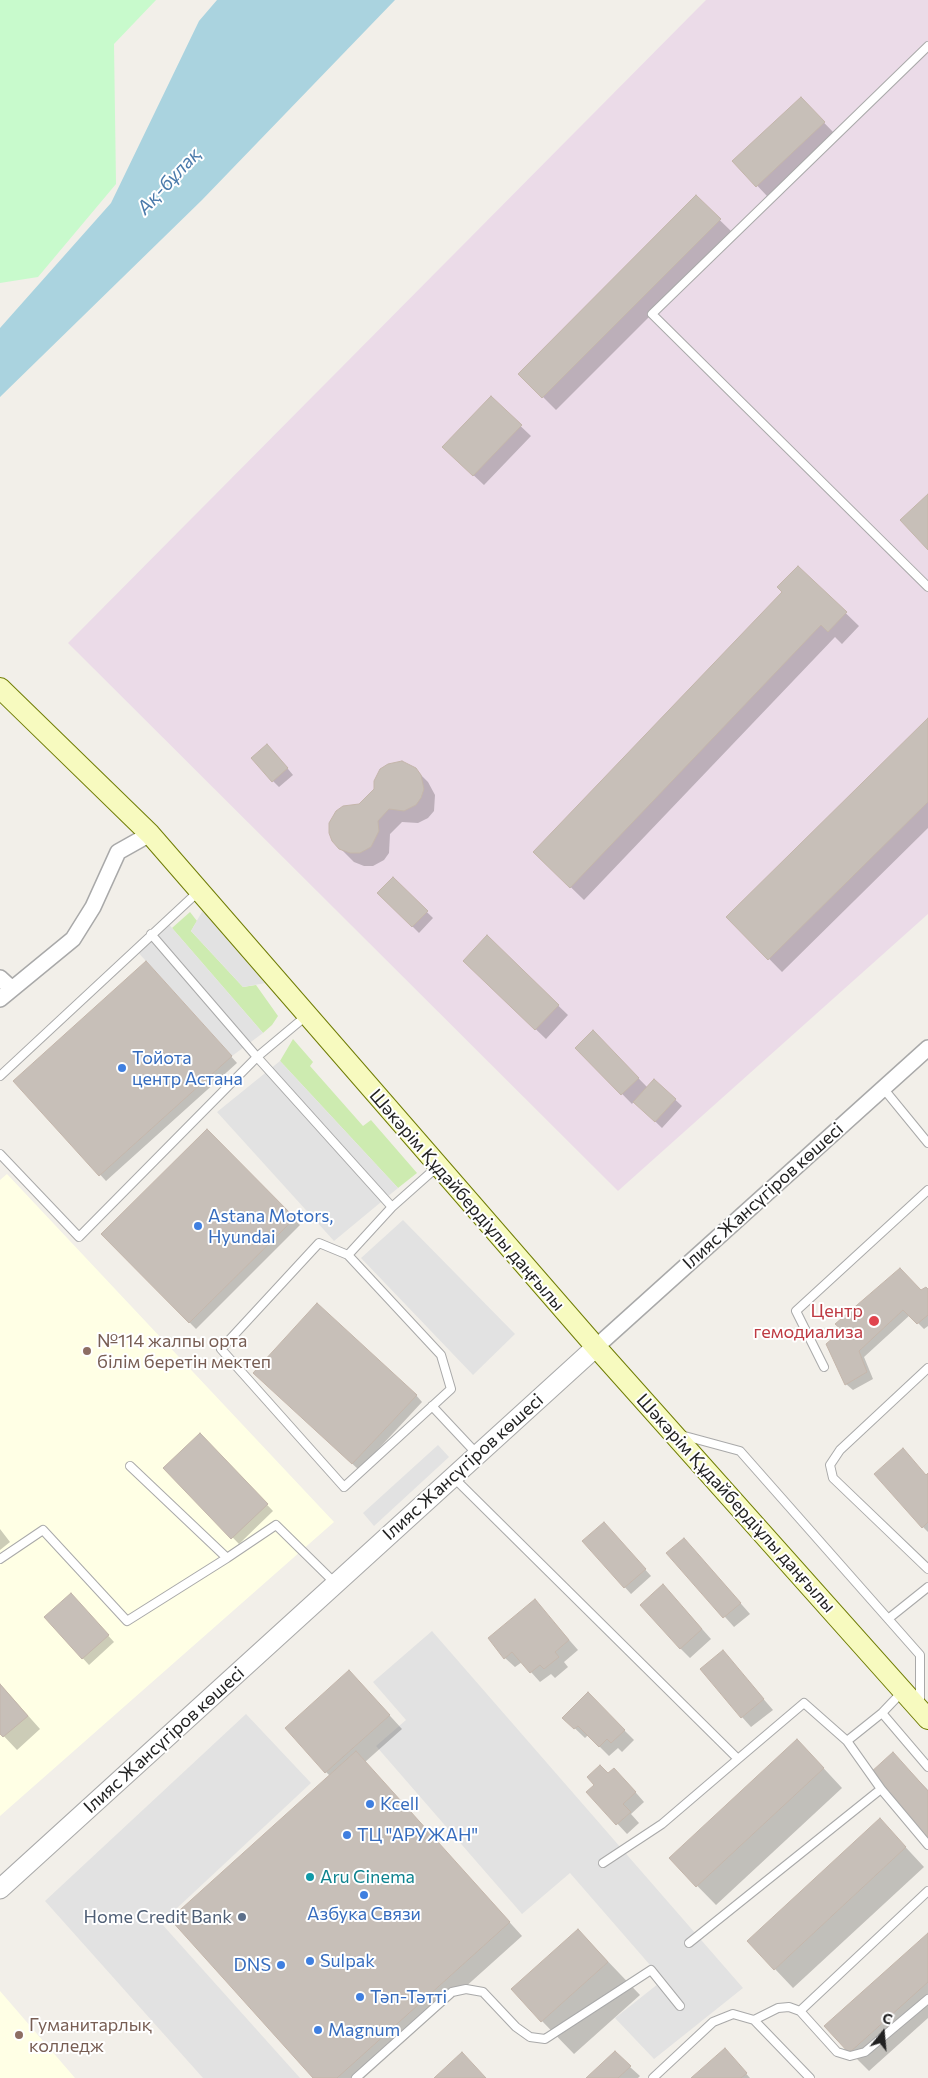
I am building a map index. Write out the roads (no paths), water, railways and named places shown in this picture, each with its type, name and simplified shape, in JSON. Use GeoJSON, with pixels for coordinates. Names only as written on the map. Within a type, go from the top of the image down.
{"type":"FeatureCollection","features":[{"type":"Feature","properties":{"kind":"main road","name":"Шәкәрім Құдайбердіұлы даңғылы"},"geometry":{"type":"LineString","coordinates":[[0,688],[150,834],[596,1347],[924,1714]]}},
{"type":"Feature","properties":{"kind":"street"},"geometry":{"type":"LineString","coordinates":[[0,978],[6,994],[73,939],[93,907],[118,852],[150,834]]}},
{"type":"Feature","properties":{"kind":"street","name":"Ілияс Жансүгіров көшесі"},"geometry":{"type":"LineString","coordinates":[[0,1889],[335,1583],[928,1048]]}},
{"type":"Feature","properties":{"kind":"lane"},"geometry":{"type":"LineString","coordinates":[[928,46],[652,314],[928,586]]}},
{"type":"Feature","properties":{"kind":"lane"},"geometry":{"type":"LineString","coordinates":[[0,1076],[199,891]]}},
{"type":"Feature","properties":{"kind":"lane"},"geometry":{"type":"LineString","coordinates":[[151,934],[392,1207]]}},
{"type":"Feature","properties":{"kind":"lane"},"geometry":{"type":"LineString","coordinates":[[0,1154],[79,1236],[257,1056],[307,1015]]}},
{"type":"Feature","properties":{"kind":"lane"},"geometry":{"type":"LineString","coordinates":[[883,1088],[928,1143]]}},
{"type":"Feature","properties":{"kind":"lane"},"geometry":{"type":"LineString","coordinates":[[348,1255],[392,1207],[438,1166]]}},
{"type":"Feature","properties":{"kind":"lane"},"geometry":{"type":"LineString","coordinates":[[824,1367],[796,1311],[928,1190]]}},
{"type":"Feature","properties":{"kind":"lane"},"geometry":{"type":"LineString","coordinates":[[319,1243],[348,1255],[441,1355],[451,1389],[344,1487],[220,1349],[319,1243]]}},
{"type":"Feature","properties":{"kind":"lane"},"geometry":{"type":"LineString","coordinates":[[928,1368],[840,1450],[830,1465],[833,1478],[928,1569]]}},
{"type":"Feature","properties":{"kind":"lane"},"geometry":{"type":"LineString","coordinates":[[432,1406],[477,1455]]}},
{"type":"Feature","properties":{"kind":"lane"},"geometry":{"type":"LineString","coordinates":[[672,1432],[740,1451],[920,1654],[924,1714]]}},
{"type":"Feature","properties":{"kind":"lane"},"geometry":{"type":"LineString","coordinates":[[130,1466],[227,1558]]}},
{"type":"Feature","properties":{"kind":"lane"},"geometry":{"type":"LineString","coordinates":[[453,1477],[738,1759]]}},
{"type":"Feature","properties":{"kind":"lane"},"geometry":{"type":"LineString","coordinates":[[0,1559],[43,1530],[127,1621],[276,1525],[335,1583]]}},
{"type":"Feature","properties":{"kind":"lane"},"geometry":{"type":"LineString","coordinates":[[888,1619],[928,1587]]}},
{"type":"Feature","properties":{"kind":"lane"},"geometry":{"type":"LineString","coordinates":[[847,1741],[882,1713],[903,1691]]}},
{"type":"Feature","properties":{"kind":"lane"},"geometry":{"type":"LineString","coordinates":[[603,1863],[662,1824],[804,1703],[847,1741],[882,1789],[928,1845]]}},
{"type":"Feature","properties":{"kind":"lane"},"geometry":{"type":"LineString","coordinates":[[882,1713],[928,1767]]}},
{"type":"Feature","properties":{"kind":"lane"},"geometry":{"type":"LineString","coordinates":[[689,1943],[882,1789]]}},
{"type":"Feature","properties":{"kind":"lane"},"geometry":{"type":"LineString","coordinates":[[800,2011],[928,1891]]}},
{"type":"Feature","properties":{"kind":"lane"},"geometry":{"type":"LineString","coordinates":[[356,2078],[452,1992],[466,1989],[483,1992],[516,2027],[530,2037],[546,2039],[651,1970],[680,2006]]}},
{"type":"Feature","properties":{"kind":"lane"},"geometry":{"type":"LineString","coordinates":[[754,2020],[778,2008],[790,2007],[800,2011],[837,2052],[850,2056],[865,2052],[928,1999]]}},
{"type":"Feature","properties":{"kind":"lane"},"geometry":{"type":"LineString","coordinates":[[653,2078],[713,2022],[733,2014],[754,2020],[810,2078]]}},
{"type":"Feature","properties":{"kind":"water","name":"Ақ-бұлақ"},"geometry":{"type":"Polygon","coordinates":[[[217,0],[395,0],[202,200],[0,397],[0,328],[111,203],[199,21],[217,0]]]}},
{"type":"Feature","properties":{"kind":"place","name":"Тойота центр Астана"},"geometry":{"type":"Point","coordinates":[122,1068]}},
{"type":"Feature","properties":{"kind":"place","name":"Astana Motors, Hyundai"},"geometry":{"type":"Point","coordinates":[198,1226]}},
{"type":"Feature","properties":{"kind":"place","name":"Центр гемодиализа"},"geometry":{"type":"Point","coordinates":[874,1321]}},
{"type":"Feature","properties":{"kind":"place","name":"№114 жалпы орта білім беретін мектеп"},"geometry":{"type":"Point","coordinates":[87,1351]}},
{"type":"Feature","properties":{"kind":"place","name":"Kcell"},"geometry":{"type":"Point","coordinates":[370,1804]}},
{"type":"Feature","properties":{"kind":"place","name":"ТЦ \"АРУЖАН\""},"geometry":{"type":"Point","coordinates":[347,1835]}},
{"type":"Feature","properties":{"kind":"place","name":"Aru Cinema"},"geometry":{"type":"Point","coordinates":[310,1877]}},
{"type":"Feature","properties":{"kind":"place","name":"Азбука Связи"},"geometry":{"type":"Point","coordinates":[364,1895]}},
{"type":"Feature","properties":{"kind":"place","name":"Home Credit Bank"},"geometry":{"type":"Point","coordinates":[242,1917]}},
{"type":"Feature","properties":{"kind":"place","name":"Sulpak"},"geometry":{"type":"Point","coordinates":[310,1961]}},
{"type":"Feature","properties":{"kind":"place","name":"DNS"},"geometry":{"type":"Point","coordinates":[281,1965]}},
{"type":"Feature","properties":{"kind":"place","name":"Тәп-Тәтті"},"geometry":{"type":"Point","coordinates":[360,1997]}},
{"type":"Feature","properties":{"kind":"place","name":"Magnum"},"geometry":{"type":"Point","coordinates":[318,2030]}},
{"type":"Feature","properties":{"kind":"place","name":"Гуманитарлық колледж"},"geometry":{"type":"Point","coordinates":[19,2035]}}]}
